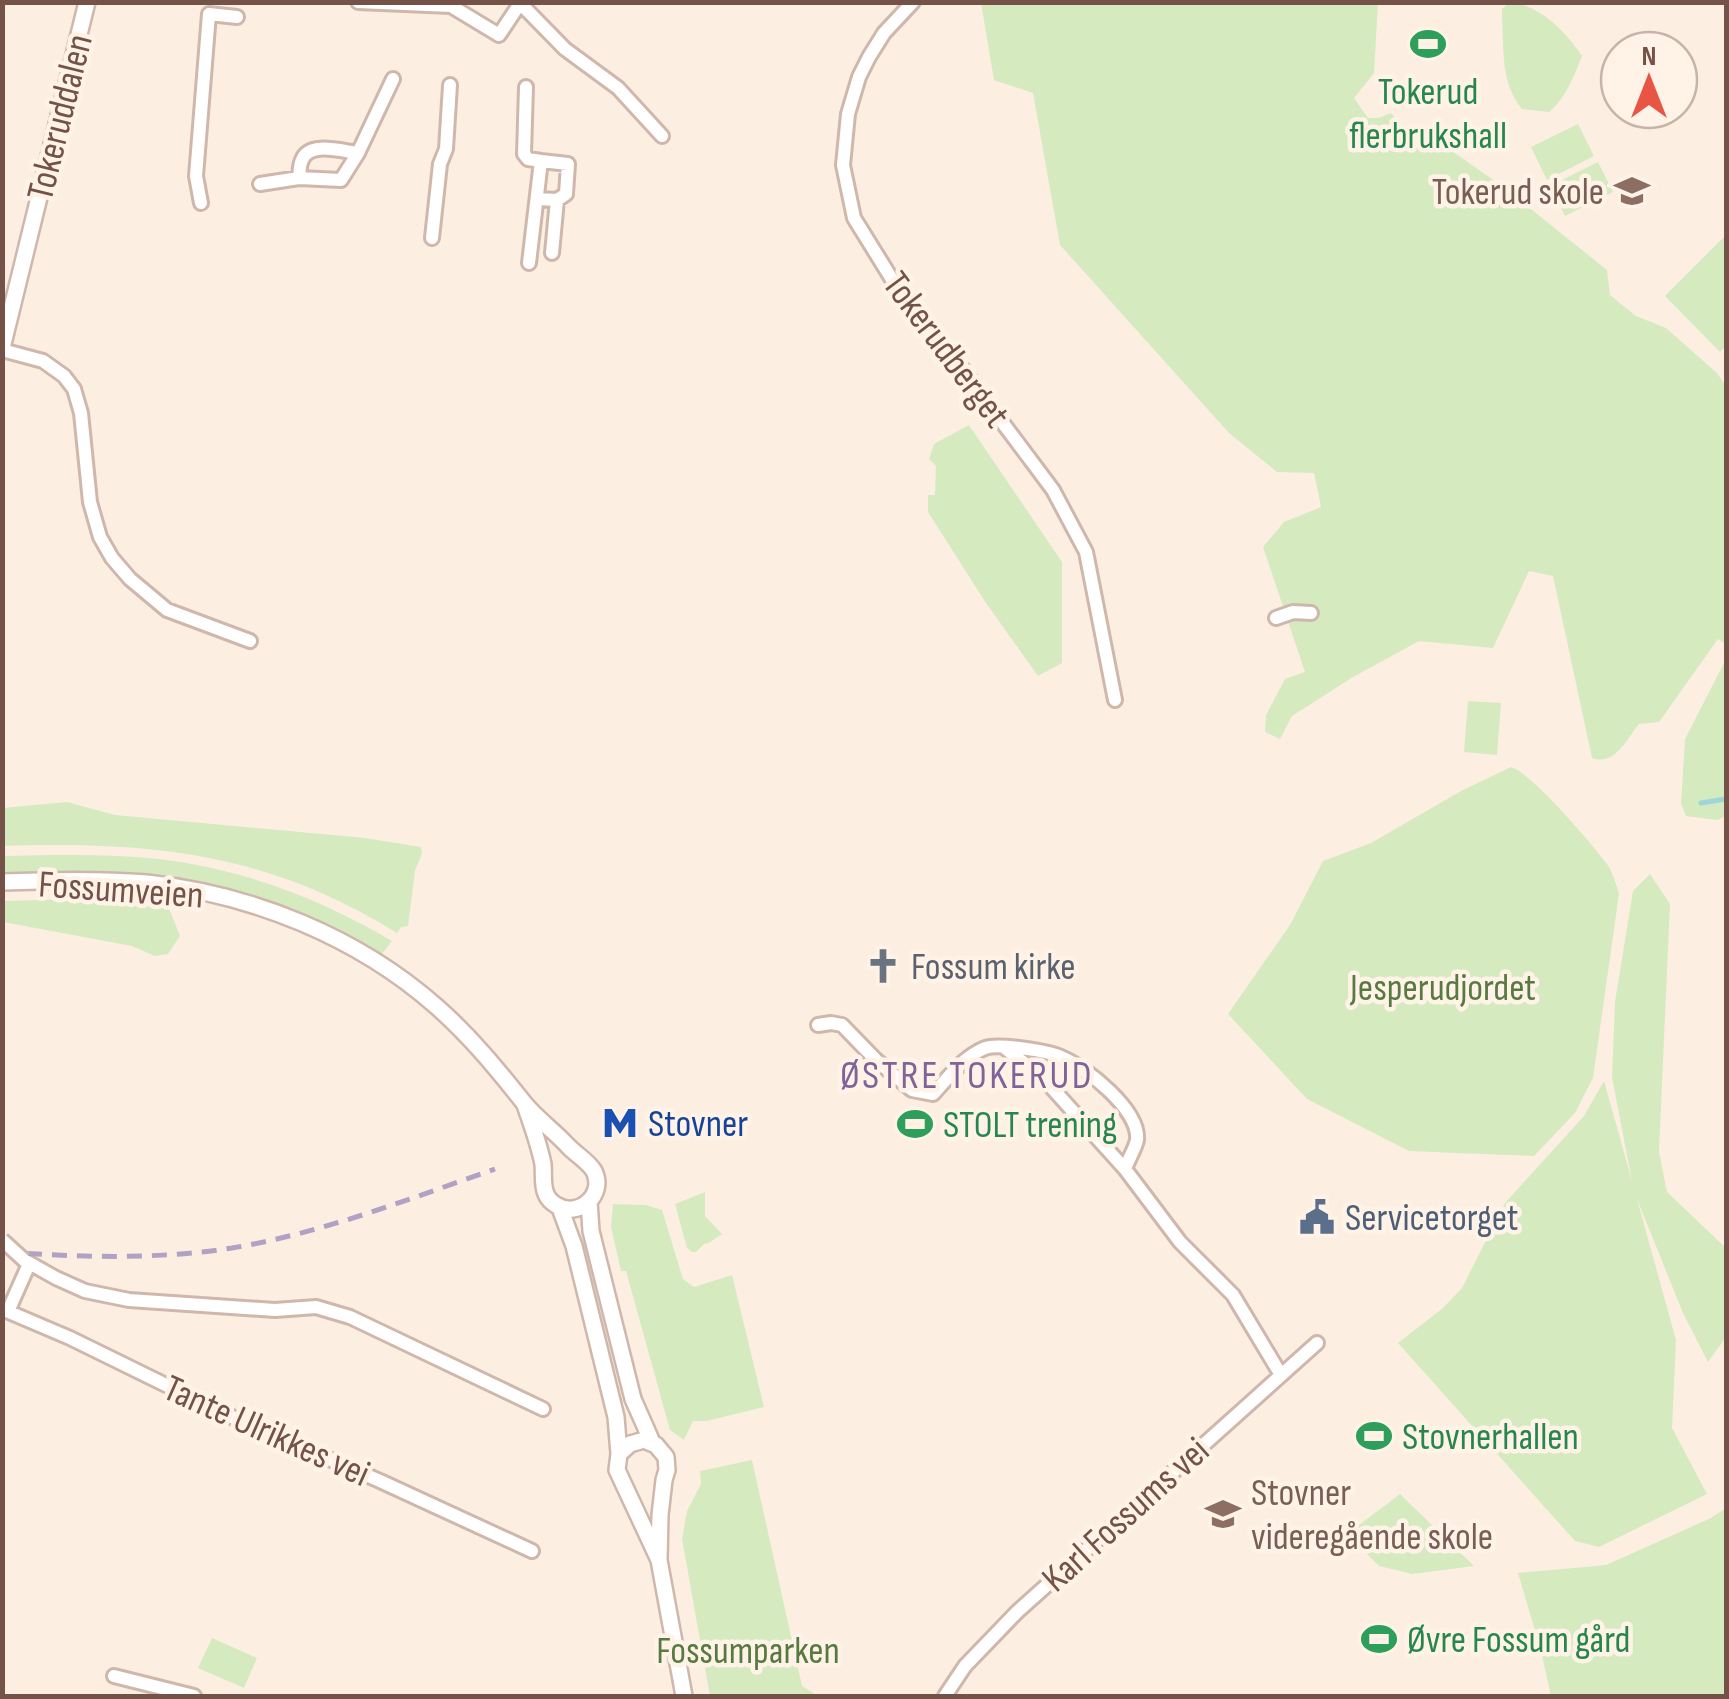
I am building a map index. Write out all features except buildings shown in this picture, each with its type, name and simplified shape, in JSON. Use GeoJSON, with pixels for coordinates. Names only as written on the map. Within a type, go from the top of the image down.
{"type":"FeatureCollection","features":[{"type":"Feature","properties":{"kind":"street","name":"Tokeruddalen"},"geometry":{"type":"LineString","coordinates":[[2,349],[87,2]]}},
{"type":"Feature","properties":{"kind":"street"},"geometry":{"type":"LineString","coordinates":[[358,2],[451,6],[499,34],[519,4],[565,49],[618,88],[662,136]]}},
{"type":"Feature","properties":{"kind":"street","name":"Tokerudberget"},"geometry":{"type":"LineString","coordinates":[[913,2],[884,33],[869,57],[848,114],[844,165],[854,218],[898,289],[1054,490],[1086,552],[1116,700]]}},
{"type":"Feature","properties":{"kind":"street"},"geometry":{"type":"LineString","coordinates":[[201,203],[196,176],[209,14],[236,17]]}},
{"type":"Feature","properties":{"kind":"street"},"geometry":{"type":"LineString","coordinates":[[260,184],[298,178],[342,180],[393,79]]}},
{"type":"Feature","properties":{"kind":"street"},"geometry":{"type":"LineString","coordinates":[[432,238],[440,164],[446,149],[450,85]]}},
{"type":"Feature","properties":{"kind":"street"},"geometry":{"type":"LineString","coordinates":[[526,87],[524,154],[528,159],[568,164],[566,194],[556,200],[538,199]]}},
{"type":"Feature","properties":{"kind":"street"},"geometry":{"type":"LineString","coordinates":[[298,178],[302,157],[309,150],[358,152]]}},
{"type":"Feature","properties":{"kind":"street"},"geometry":{"type":"LineString","coordinates":[[528,263],[541,161]]}},
{"type":"Feature","properties":{"kind":"street"},"geometry":{"type":"LineString","coordinates":[[552,252],[556,200]]}},
{"type":"Feature","properties":{"kind":"street"},"geometry":{"type":"LineString","coordinates":[[2,349],[43,361],[74,389],[81,413],[90,502],[100,537],[112,558],[167,610],[250,640]]}},
{"type":"Feature","properties":{"kind":"street"},"geometry":{"type":"LineString","coordinates":[[1276,618],[1293,612],[1311,613]]}},
{"type":"Feature","properties":{"kind":"street","name":"Fossumveien"},"geometry":{"type":"LineString","coordinates":[[2,882],[112,881],[165,886],[220,896],[311,927],[376,962],[436,1005],[491,1061],[526,1106],[579,1158]]}},
{"type":"Feature","properties":{"kind":"street"},"geometry":{"type":"LineString","coordinates":[[818,1026],[842,1024],[912,1090],[933,1094],[964,1061],[988,1047],[1058,1055],[1092,1074],[1124,1109],[1135,1128],[1137,1141],[1125,1169]]}},
{"type":"Feature","properties":{"kind":"street"},"geometry":{"type":"LineString","coordinates":[[1003,1047],[1043,1078],[1125,1169],[1180,1242],[1234,1296],[1281,1375]]}},
{"type":"Feature","properties":{"kind":"street","name":"Fossumveien"},"geometry":{"type":"LineString","coordinates":[[526,1106],[544,1176]]}},
{"type":"Feature","properties":{"kind":"street"},"geometry":{"type":"LineString","coordinates":[[560,1208],[579,1208],[590,1201],[596,1190],[596,1176],[579,1158],[555,1161],[544,1176],[546,1195],[560,1208],[593,1319],[616,1417],[617,1470],[659,1560]]}},
{"type":"Feature","properties":{"kind":"street"},"geometry":{"type":"LineString","coordinates":[[590,1201],[591,1231],[633,1399],[652,1442],[666,1458],[659,1560],[684,1696]]}},
{"type":"Feature","properties":{"kind":"street"},"geometry":{"type":"LineString","coordinates":[[2,1240],[26,1262],[85,1291],[129,1300],[275,1310],[316,1307],[350,1317],[543,1409]]}},
{"type":"Feature","properties":{"kind":"street"},"geometry":{"type":"LineString","coordinates":[[6,1309],[26,1262]]}},
{"type":"Feature","properties":{"kind":"street","name":"Tante Ulrikkes vei"},"geometry":{"type":"LineString","coordinates":[[6,1309],[225,1414],[532,1551]]}},
{"type":"Feature","properties":{"kind":"street","name":"Karl Fossums vei"},"geometry":{"type":"LineString","coordinates":[[945,1696],[966,1666],[1017,1612],[1317,1343]]}},
{"type":"Feature","properties":{"kind":"street"},"geometry":{"type":"LineString","coordinates":[[619,1454],[637,1441],[652,1442]]}},
{"type":"Feature","properties":{"kind":"street"},"geometry":{"type":"LineString","coordinates":[[624,1485],[645,1491],[664,1480]]}},
{"type":"Feature","properties":{"kind":"street"},"geometry":{"type":"LineString","coordinates":[[114,1676],[194,1696]]}},
{"type":"Feature","properties":{"kind":"green space"},"geometry":{"type":"Polygon","coordinates":[[[981,3],[1378,3],[1374,73],[1354,98],[1368,118],[1391,113],[1411,134],[1452,151],[1502,186],[1607,270],[1610,295],[1636,316],[1666,328],[1717,373],[1726,386],[1726,644],[1718,639],[1659,722],[1639,724],[1614,755],[1592,758],[1553,576],[1529,571],[1493,648],[1419,641],[1292,716],[1280,739],[1265,732],[1266,715],[1285,679],[1305,672],[1263,547],[1284,522],[1321,507],[1314,473],[1277,472],[1229,433],[1060,245],[1033,93],[994,80],[981,3]]]}},
{"type":"Feature","properties":{"kind":"green space"},"geometry":{"type":"Polygon","coordinates":[[[1509,3],[1541,14],[1560,29],[1582,56],[1565,93],[1549,112],[1522,109],[1510,88],[1502,17],[1502,9],[1509,3]]]}},
{"type":"Feature","properties":{"kind":"green space"},"geometry":{"type":"Polygon","coordinates":[[[1578,124],[1594,156],[1547,180],[1531,147],[1578,124]]]}},
{"type":"Feature","properties":{"kind":"green space"},"geometry":{"type":"Polygon","coordinates":[[[1598,162],[1613,192],[1565,216],[1550,186],[1598,162]]]}},
{"type":"Feature","properties":{"kind":"green space"},"geometry":{"type":"Polygon","coordinates":[[[1726,235],[1726,346],[1720,352],[1665,296],[1726,235]]]}},
{"type":"Feature","properties":{"kind":"green space"},"geometry":{"type":"Polygon","coordinates":[[[969,425],[1062,562],[1062,663],[1038,676],[928,512],[928,495],[935,495],[936,466],[929,459],[934,444],[969,425]]]}},
{"type":"Feature","properties":{"kind":"green space"},"geometry":{"type":"Polygon","coordinates":[[[1726,659],[1726,816],[1717,820],[1686,816],[1681,804],[1685,739],[1726,659]]]}},
{"type":"Feature","properties":{"kind":"green space"},"geometry":{"type":"Polygon","coordinates":[[[1468,701],[1501,703],[1497,755],[1464,752],[1468,701]]]}},
{"type":"Feature","properties":{"kind":"green space","name":"Jesperudjordet"},"geometry":{"type":"Polygon","coordinates":[[[1511,767],[1547,795],[1588,841],[1609,867],[1619,894],[1593,1078],[1575,1113],[1534,1156],[1409,1151],[1307,1099],[1228,1014],[1290,925],[1323,861],[1371,843],[1511,767]]]}},
{"type":"Feature","properties":{"kind":"green space"},"geometry":{"type":"Polygon","coordinates":[[[67,802],[115,815],[365,838],[421,847],[408,926],[397,933],[302,885],[207,858],[109,846],[3,846],[3,808],[67,802]]]}},
{"type":"Feature","properties":{"kind":"green space"},"geometry":{"type":"Polygon","coordinates":[[[3,856],[145,858],[220,870],[309,899],[392,941],[382,954],[289,909],[199,884],[105,873],[3,873],[3,856]]]}},
{"type":"Feature","properties":{"kind":"green space"},"geometry":{"type":"Polygon","coordinates":[[[1650,874],[1670,904],[1659,1152],[1667,1192],[1726,1248],[1726,1337],[1708,1362],[1683,1313],[1637,1199],[1676,1340],[1672,1428],[1707,1494],[1599,1547],[1575,1541],[1398,1343],[1462,1288],[1505,1203],[1584,1116],[1604,1081],[1632,1181],[1612,1077],[1615,1002],[1633,891],[1650,874]]]}},
{"type":"Feature","properties":{"kind":"green space"},"geometry":{"type":"Polygon","coordinates":[[[70,899],[169,908],[180,936],[168,954],[155,956],[132,946],[3,922],[3,901],[70,899]]]}},
{"type":"Feature","properties":{"kind":"green space"},"geometry":{"type":"Polygon","coordinates":[[[705,1192],[705,1216],[722,1234],[692,1252],[687,1248],[675,1204],[705,1192]]]}},
{"type":"Feature","properties":{"kind":"green space"},"geometry":{"type":"Polygon","coordinates":[[[613,1204],[646,1205],[662,1210],[683,1279],[694,1287],[732,1275],[764,1407],[693,1421],[684,1440],[670,1430],[626,1271],[621,1271],[611,1227],[613,1204]]]}},
{"type":"Feature","properties":{"kind":"green space","name":"Fossumparken"},"geometry":{"type":"Polygon","coordinates":[[[752,1460],[802,1686],[818,1696],[710,1696],[682,1539],[687,1511],[701,1484],[700,1471],[752,1460]]]}},
{"type":"Feature","properties":{"kind":"green space"},"geometry":{"type":"Polygon","coordinates":[[[1400,1494],[1474,1566],[1412,1574],[1379,1566],[1347,1534],[1400,1494]]]}},
{"type":"Feature","properties":{"kind":"green space"},"geometry":{"type":"Polygon","coordinates":[[[1726,1508],[1726,1696],[1551,1696],[1518,1573],[1606,1565],[1726,1508]]]}},
{"type":"Feature","properties":{"kind":"green space"},"geometry":{"type":"Polygon","coordinates":[[[212,1638],[257,1658],[244,1688],[198,1668],[212,1638]]]}},
{"type":"Feature","properties":{"kind":"waterway"},"geometry":{"type":"LineString","coordinates":[[1701,803],[1726,799]]}},
{"type":"Feature","properties":{"kind":"railway"},"geometry":{"type":"LineString","coordinates":[[2,1252],[117,1256],[232,1248],[332,1224],[495,1169]]}},
{"type":"Feature","properties":{"kind":"place","name":"Tokerud flerbrukshall"},"geometry":{"type":"Point","coordinates":[1428,44]}},
{"type":"Feature","properties":{"kind":"place","name":"Tokerud skole"},"geometry":{"type":"Point","coordinates":[1632,191]}},
{"type":"Feature","properties":{"kind":"place","name":"Fossum kirke"},"geometry":{"type":"Point","coordinates":[883,966]}},
{"type":"Feature","properties":{"kind":"place","name":"Stovner"},"geometry":{"type":"Point","coordinates":[620,1123]}},
{"type":"Feature","properties":{"kind":"place","name":"STOLT trening"},"geometry":{"type":"Point","coordinates":[915,1124]}},
{"type":"Feature","properties":{"kind":"place","name":"Servicetorget"},"geometry":{"type":"Point","coordinates":[1317,1217]}},
{"type":"Feature","properties":{"kind":"place","name":"Stovnerhallen"},"geometry":{"type":"Point","coordinates":[1374,1436]}},
{"type":"Feature","properties":{"kind":"place","name":"Stovner videregående skole"},"geometry":{"type":"Point","coordinates":[1223,1514]}},
{"type":"Feature","properties":{"kind":"place","name":"Øvre Fossum gård"},"geometry":{"type":"Point","coordinates":[1379,1639]}},
{"type":"Feature","properties":{"kind":"district","name":"ØSTRE TOKERUD"},"geometry":{"type":"Point","coordinates":[967,1074]}}]}
